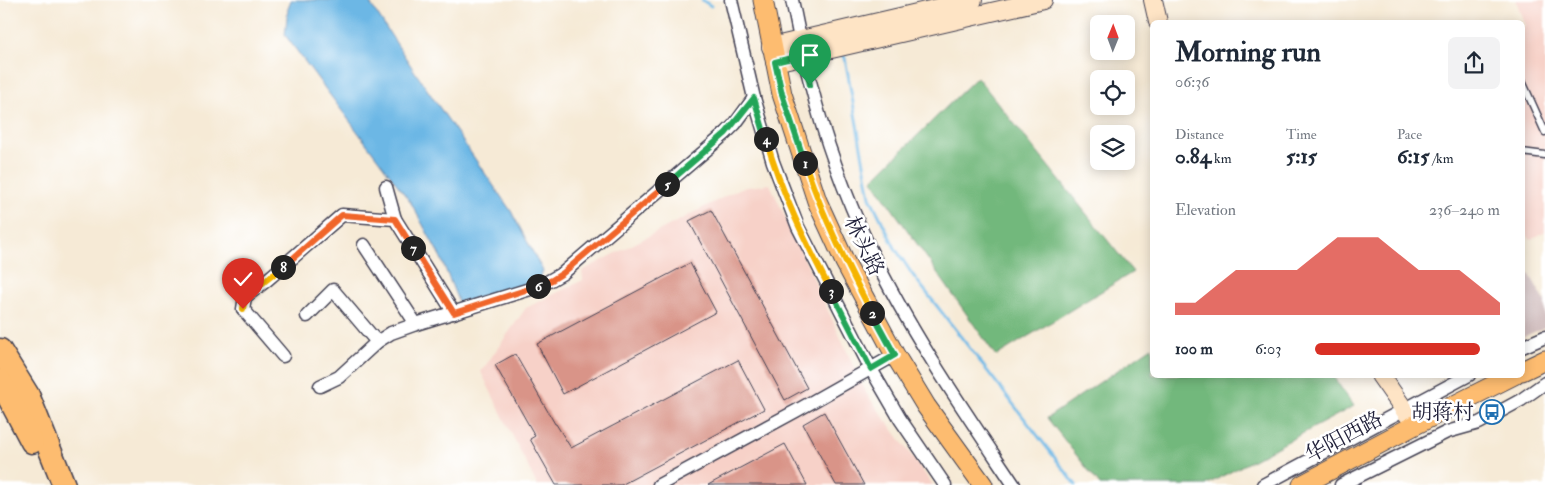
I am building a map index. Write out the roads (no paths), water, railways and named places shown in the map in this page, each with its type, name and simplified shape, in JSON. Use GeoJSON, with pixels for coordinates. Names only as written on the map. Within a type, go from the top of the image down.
{"type":"FeatureCollection","features":[{"type":"Feature","properties":{"kind":"highway"},"geometry":{"type":"LineString","coordinates":[[0,350],[28,395],[64,485]]}},
{"type":"Feature","properties":{"kind":"highway"},"geometry":{"type":"LineString","coordinates":[[0,381],[32,441],[48,485]]}},
{"type":"Feature","properties":{"kind":"main road","name":"林头路"},"geometry":{"type":"LineString","coordinates":[[763,0],[782,94],[817,201],[845,262],[895,355],[926,406],[983,485]]}},
{"type":"Feature","properties":{"kind":"main road"},"geometry":{"type":"LineString","coordinates":[[802,48],[972,0]]}},
{"type":"Feature","properties":{"kind":"main road"},"geometry":{"type":"LineString","coordinates":[[773,54],[1043,0]]}},
{"type":"Feature","properties":{"kind":"main road"},"geometry":{"type":"LineString","coordinates":[[1153,0],[1158,20]]}},
{"type":"Feature","properties":{"kind":"main road"},"geometry":{"type":"LineString","coordinates":[[1525,370],[1545,360]]}},
{"type":"Feature","properties":{"kind":"main road"},"geometry":{"type":"LineString","coordinates":[[1382,378],[1416,424]]}},
{"type":"Feature","properties":{"kind":"main road","name":"华阳西路"},"geometry":{"type":"LineString","coordinates":[[1302,485],[1416,424],[1508,378]]}},
{"type":"Feature","properties":{"kind":"street"},"geometry":{"type":"LineString","coordinates":[[731,0],[754,98],[773,162],[798,227],[871,369],[900,419],[946,485]]}},
{"type":"Feature","properties":{"kind":"street"},"geometry":{"type":"LineString","coordinates":[[792,0],[810,85],[827,139],[870,248],[886,281],[926,351],[1014,485]]}},
{"type":"Feature","properties":{"kind":"street"},"geometry":{"type":"LineString","coordinates":[[320,386],[339,377],[377,342],[391,333],[540,286],[563,273],[726,133],[754,98]]}},
{"type":"Feature","properties":{"kind":"street"},"geometry":{"type":"LineString","coordinates":[[386,187],[395,219],[454,313]]}},
{"type":"Feature","properties":{"kind":"street"},"geometry":{"type":"LineString","coordinates":[[283,356],[243,309],[245,297],[342,215],[395,219]]}},
{"type":"Feature","properties":{"kind":"street"},"geometry":{"type":"LineString","coordinates":[[364,245],[416,324]]}},
{"type":"Feature","properties":{"kind":"street"},"geometry":{"type":"LineString","coordinates":[[307,316],[333,290],[377,342]]}},
{"type":"Feature","properties":{"kind":"street"},"geometry":{"type":"LineString","coordinates":[[1525,347],[1545,337]]}},
{"type":"Feature","properties":{"kind":"street"},"geometry":{"type":"LineString","coordinates":[[659,485],[895,355]]}},
{"type":"Feature","properties":{"kind":"street"},"geometry":{"type":"LineString","coordinates":[[1263,485],[1463,378]]}},
{"type":"Feature","properties":{"kind":"street"},"geometry":{"type":"LineString","coordinates":[[1341,485],[1447,432],[1479,423],[1545,384]]}},
{"type":"Feature","properties":{"kind":"lane"},"geometry":{"type":"LineString","coordinates":[[1525,87],[1545,132]]}},
{"type":"Feature","properties":{"kind":"lane"},"geometry":{"type":"LineString","coordinates":[[1525,152],[1545,154]]}},
{"type":"Feature","properties":{"kind":"water"},"geometry":{"type":"Polygon","coordinates":[[[291,0],[368,0],[511,211],[543,271],[536,285],[460,306],[441,258],[411,203],[285,35],[288,8],[291,0]]]}},
{"type":"Feature","properties":{"kind":"waterway"},"geometry":{"type":"LineString","coordinates":[[702,0],[711,6]]}},
{"type":"Feature","properties":{"kind":"waterway"},"geometry":{"type":"LineString","coordinates":[[842,54],[845,58],[870,197],[895,248],[912,274],[1076,485]]}},
{"type":"Feature","properties":{"kind":"place","name":"胡蒋村"},"geometry":{"type":"Point","coordinates":[1492,412]}}]}
